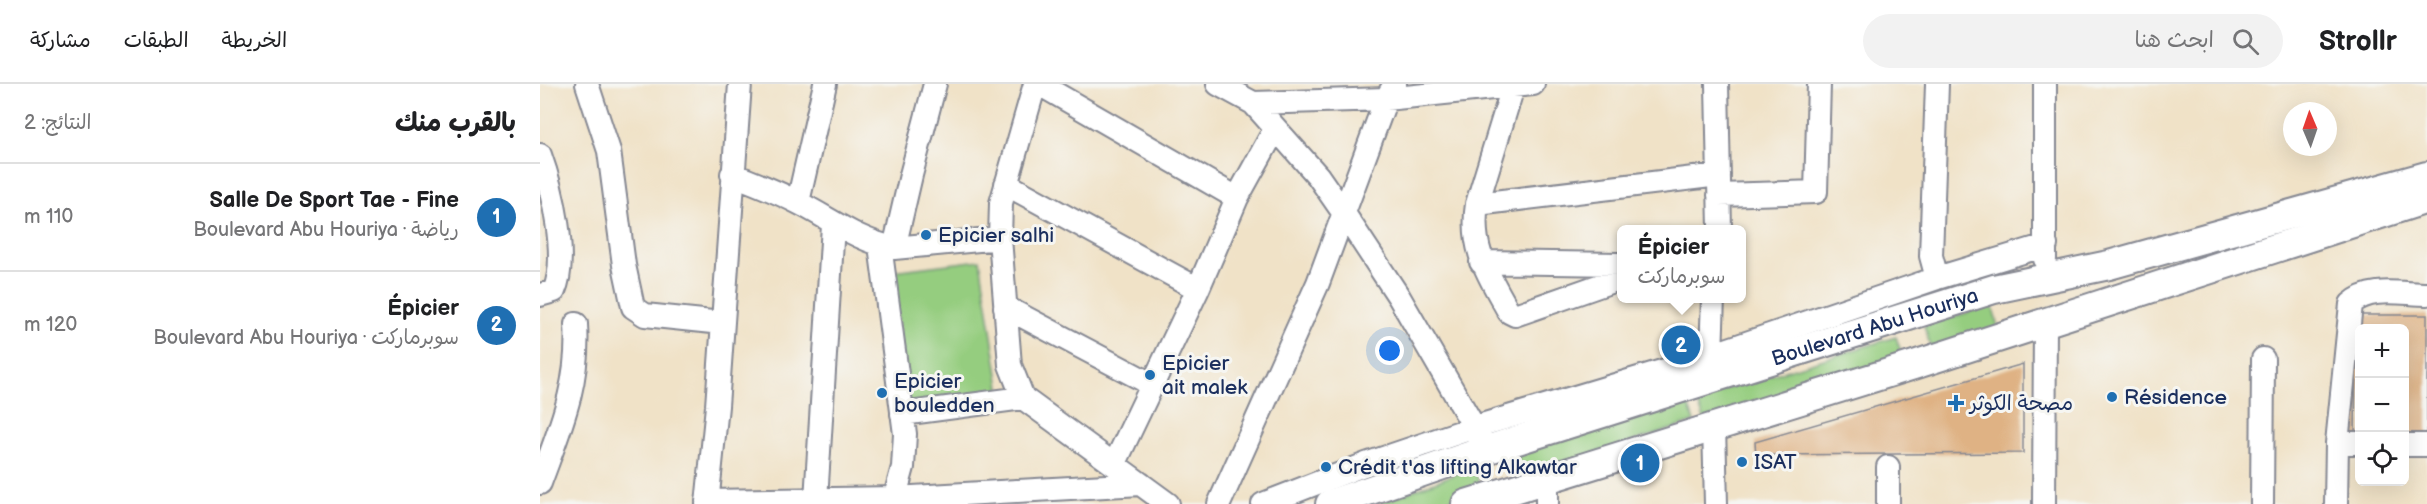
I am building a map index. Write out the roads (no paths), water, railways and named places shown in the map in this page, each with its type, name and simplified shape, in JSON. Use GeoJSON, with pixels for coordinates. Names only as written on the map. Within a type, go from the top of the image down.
{"type":"FeatureCollection","features":[{"type":"Feature","properties":{"kind":"main road","name":"Boulevard Abu Houriya"},"geometry":{"type":"LineString","coordinates":[[1330,504],[1480,439],[1722,363],[1994,289],[2109,265],[2427,176]]}},
{"type":"Feature","properties":{"kind":"main road"},"geometry":{"type":"LineString","coordinates":[[1466,504],[1547,492],[1714,426],[2427,199]]}},
{"type":"Feature","properties":{"kind":"street"},"geometry":{"type":"LineString","coordinates":[[587,84],[609,150],[624,266],[633,307],[645,315],[722,323]]}},
{"type":"Feature","properties":{"kind":"street"},"geometry":{"type":"LineString","coordinates":[[740,84],[707,502],[894,501],[1141,484]]}},
{"type":"Feature","properties":{"kind":"street"},"geometry":{"type":"LineString","coordinates":[[798,202],[825,84]]}},
{"type":"Feature","properties":{"kind":"street"},"geometry":{"type":"LineString","coordinates":[[894,501],[905,447],[887,247],[911,175],[936,84]]}},
{"type":"Feature","properties":{"kind":"street"},"geometry":{"type":"LineString","coordinates":[[1168,504],[1115,463],[1023,398],[1010,365],[999,238],[1001,203],[1037,84],[1237,198]]}},
{"type":"Feature","properties":{"kind":"street"},"geometry":{"type":"LineString","coordinates":[[1218,84],[1254,103],[1318,176],[1399,297],[1480,439],[1366,464],[1263,504]]}},
{"type":"Feature","properties":{"kind":"street"},"geometry":{"type":"LineString","coordinates":[[1718,84],[1720,225]]}},
{"type":"Feature","properties":{"kind":"street"},"geometry":{"type":"LineString","coordinates":[[1477,204],[1719,185],[1816,192],[1819,84]]}},
{"type":"Feature","properties":{"kind":"street"},"geometry":{"type":"LineString","coordinates":[[1937,84],[1931,256],[1937,278]]}},
{"type":"Feature","properties":{"kind":"street"},"geometry":{"type":"LineString","coordinates":[[2044,278],[2046,245],[2045,84]]}},
{"type":"Feature","properties":{"kind":"street"},"geometry":{"type":"LineString","coordinates":[[1254,103],[1391,92],[1523,85],[1477,204],[1474,223],[1481,262],[1511,315],[1617,279]]}},
{"type":"Feature","properties":{"kind":"street"},"geometry":{"type":"LineString","coordinates":[[1219,504],[1318,283],[1391,92]]}},
{"type":"Feature","properties":{"kind":"street"},"geometry":{"type":"LineString","coordinates":[[1115,463],[1198,289],[1237,198],[1275,129]]}},
{"type":"Feature","properties":{"kind":"street"},"geometry":{"type":"LineString","coordinates":[[540,155],[552,202],[559,267],[559,280],[554,291],[540,295]]}},
{"type":"Feature","properties":{"kind":"street"},"geometry":{"type":"LineString","coordinates":[[732,174],[798,202],[833,225],[887,247],[999,238]]}},
{"type":"Feature","properties":{"kind":"street"},"geometry":{"type":"LineString","coordinates":[[1006,184],[1198,289]]}},
{"type":"Feature","properties":{"kind":"street"},"geometry":{"type":"LineString","coordinates":[[816,500],[833,225]]}},
{"type":"Feature","properties":{"kind":"street"},"geometry":{"type":"LineString","coordinates":[[1722,363],[1937,278],[2046,245]]}},
{"type":"Feature","properties":{"kind":"street"},"geometry":{"type":"LineString","coordinates":[[1481,262],[1617,264]]}},
{"type":"Feature","properties":{"kind":"street"},"geometry":{"type":"LineString","coordinates":[[2336,504],[2348,443],[2351,304],[2360,295],[2374,293],[2427,294]]}},
{"type":"Feature","properties":{"kind":"street"},"geometry":{"type":"LineString","coordinates":[[1714,303],[1722,363]]}},
{"type":"Feature","properties":{"kind":"street"},"geometry":{"type":"LineString","coordinates":[[1722,363],[1725,303]]}},
{"type":"Feature","properties":{"kind":"street"},"geometry":{"type":"LineString","coordinates":[[1005,307],[1153,385]]}},
{"type":"Feature","properties":{"kind":"street"},"geometry":{"type":"LineString","coordinates":[[2044,504],[2045,321]]}},
{"type":"Feature","properties":{"kind":"street"},"geometry":{"type":"LineString","coordinates":[[540,483],[574,379],[577,365],[576,324]]}},
{"type":"Feature","properties":{"kind":"street"},"geometry":{"type":"LineString","coordinates":[[2262,504],[2263,359]]}},
{"type":"Feature","properties":{"kind":"street"},"geometry":{"type":"LineString","coordinates":[[902,414],[1023,398]]}},
{"type":"Feature","properties":{"kind":"street"},"geometry":{"type":"LineString","coordinates":[[1714,426],[1716,504]]}},
{"type":"Feature","properties":{"kind":"street"},"geometry":{"type":"LineString","coordinates":[[2409,445],[2427,445]]}},
{"type":"Feature","properties":{"kind":"street"},"geometry":{"type":"LineString","coordinates":[[1888,468],[1888,504]]}},
{"type":"Feature","properties":{"kind":"place","name":"Epicier salhi"},"geometry":{"type":"Point","coordinates":[926,235]}},
{"type":"Feature","properties":{"kind":"place","name":"Épicier"},"geometry":{"type":"Point","coordinates":[1681,345]}},
{"type":"Feature","properties":{"kind":"place","name":"Epicier ait malek"},"geometry":{"type":"Point","coordinates":[1150,375]}},
{"type":"Feature","properties":{"kind":"place","name":"Epicier bouledden"},"geometry":{"type":"Point","coordinates":[882,393]}},
{"type":"Feature","properties":{"kind":"place","name":"Résidence"},"geometry":{"type":"Point","coordinates":[2112,397]}},
{"type":"Feature","properties":{"kind":"place","name":"مصحة الكوثر"},"geometry":{"type":"Point","coordinates":[1956,403]}},
{"type":"Feature","properties":{"kind":"place","name":"ISAT"},"geometry":{"type":"Point","coordinates":[1742,462]}},
{"type":"Feature","properties":{"kind":"place","name":"Salle De Sport Tae - Fine"},"geometry":{"type":"Point","coordinates":[1640,463]}},
{"type":"Feature","properties":{"kind":"place","name":"Crédit t'as lifting Alkawtar"},"geometry":{"type":"Point","coordinates":[1326,467]}}]}
